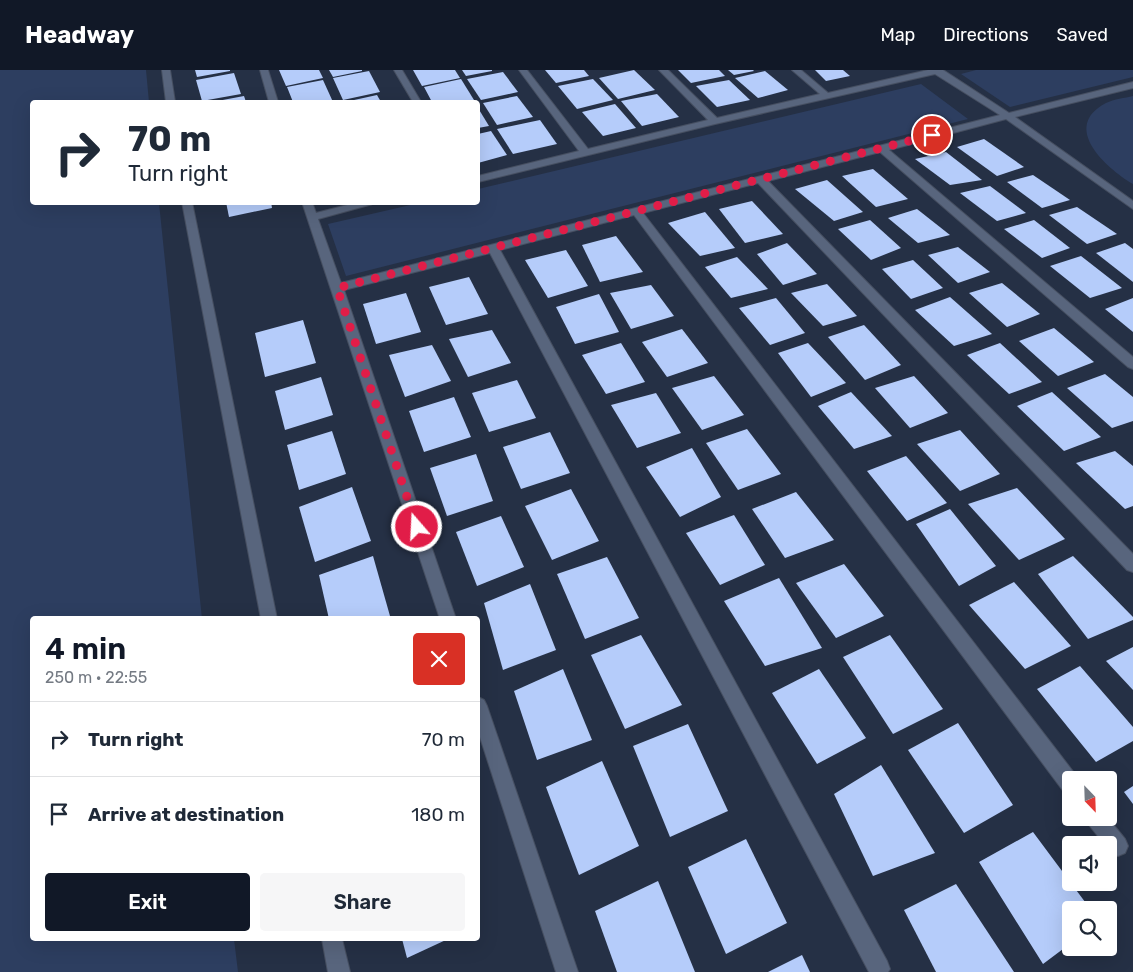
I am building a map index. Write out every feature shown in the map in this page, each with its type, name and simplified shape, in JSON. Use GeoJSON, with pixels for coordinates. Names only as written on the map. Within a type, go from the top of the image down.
{"type":"FeatureCollection","features":[{"type":"Feature","properties":{"kind":"street"},"geometry":{"type":"LineString","coordinates":[[166,70],[171,100]]}},
{"type":"Feature","properties":{"kind":"street"},"geometry":{"type":"LineString","coordinates":[[264,70],[273,100]]}},
{"type":"Feature","properties":{"kind":"street"},"geometry":{"type":"LineString","coordinates":[[398,70],[416,100]]}},
{"type":"Feature","properties":{"kind":"street"},"geometry":{"type":"LineString","coordinates":[[523,70],[585,152]]}},
{"type":"Feature","properties":{"kind":"street"},"geometry":{"type":"LineString","coordinates":[[663,70],[715,122]]}},
{"type":"Feature","properties":{"kind":"street"},"geometry":{"type":"LineString","coordinates":[[796,70],[827,96]]}},
{"type":"Feature","properties":{"kind":"street"},"geometry":{"type":"LineString","coordinates":[[480,178],[585,152],[937,70],[1008,116],[1133,206]]}},
{"type":"Feature","properties":{"kind":"street"},"geometry":{"type":"LineString","coordinates":[[337,288],[1133,85]]}},
{"type":"Feature","properties":{"kind":"street"},"geometry":{"type":"LineString","coordinates":[[881,148],[1133,364]]}},
{"type":"Feature","properties":{"kind":"street"},"geometry":{"type":"LineString","coordinates":[[760,179],[1133,565]]}},
{"type":"Feature","properties":{"kind":"street"},"geometry":{"type":"LineString","coordinates":[[188,205],[268,616]]}},
{"type":"Feature","properties":{"kind":"street"},"geometry":{"type":"LineString","coordinates":[[308,205],[447,616]]}},
{"type":"Feature","properties":{"kind":"street"},"geometry":{"type":"LineString","coordinates":[[312,217],[362,205]]}},
{"type":"Feature","properties":{"kind":"street"},"geometry":{"type":"LineString","coordinates":[[636,211],[1062,773]]}},
{"type":"Feature","properties":{"kind":"street"},"geometry":{"type":"LineString","coordinates":[[493,248],[878,969]]}},
{"type":"Feature","properties":{"kind":"street"},"geometry":{"type":"LineString","coordinates":[[480,712],[567,972]]}},
{"type":"Feature","properties":{"kind":"street"},"geometry":{"type":"LineString","coordinates":[[1102,826],[1118,846]]}},
{"type":"Feature","properties":{"kind":"street"},"geometry":{"type":"LineString","coordinates":[[332,941],[339,972]]}},
{"type":"Feature","properties":{"kind":"shaded area"},"geometry":{"type":"Polygon","coordinates":[[[0,70],[146,70],[149,100],[30,100],[30,205],[159,205],[202,616],[30,616],[30,941],[234,941],[238,972],[0,972],[0,70]]]}},
{"type":"Feature","properties":{"kind":"shaded area"},"geometry":{"type":"Polygon","coordinates":[[[976,70],[1133,70],[1133,77],[1010,107],[961,74],[976,70]]]}},
{"type":"Feature","properties":{"kind":"shaded area"},"geometry":{"type":"Polygon","coordinates":[[[921,84],[968,119],[346,276],[328,224],[410,205],[480,205],[480,189],[921,84]]]}},
{"type":"Feature","properties":{"kind":"shaded area"},"geometry":{"type":"Polygon","coordinates":[[[1133,96],[1133,184],[1100,158],[1087,135],[1087,124],[1093,113],[1106,103],[1133,96]]]}},
{"type":"Feature","properties":{"kind":"building"},"geometry":{"type":"Polygon","coordinates":[[[195,70],[230,70],[230,71],[197,77],[195,70]]]}},
{"type":"Feature","properties":{"kind":"building"},"geometry":{"type":"Polygon","coordinates":[[[279,70],[319,70],[323,78],[286,86],[279,70]]]}},
{"type":"Feature","properties":{"kind":"building"},"geometry":{"type":"Polygon","coordinates":[[[329,70],[362,70],[362,71],[333,77],[329,70]]]}},
{"type":"Feature","properties":{"kind":"building"},"geometry":{"type":"Polygon","coordinates":[[[413,70],[455,70],[460,78],[422,86],[413,70]]]}},
{"type":"Feature","properties":{"kind":"building"},"geometry":{"type":"Polygon","coordinates":[[[462,70],[492,70],[492,71],[466,76],[462,70]]]}},
{"type":"Feature","properties":{"kind":"building"},"geometry":{"type":"Polygon","coordinates":[[[545,70],[584,70],[589,76],[556,83],[545,70]]]}},
{"type":"Feature","properties":{"kind":"building"},"geometry":{"type":"Polygon","coordinates":[[[634,70],[655,90],[618,99],[599,78],[634,70]]]}},
{"type":"Feature","properties":{"kind":"building"},"geometry":{"type":"Polygon","coordinates":[[[678,70],[719,70],[725,76],[691,83],[678,70]]]}},
{"type":"Feature","properties":{"kind":"building"},"geometry":{"type":"Polygon","coordinates":[[[728,70],[753,70],[754,71],[734,75],[728,70]]]}},
{"type":"Feature","properties":{"kind":"building"},"geometry":{"type":"Polygon","coordinates":[[[815,70],[843,70],[850,76],[826,81],[815,70]]]}},
{"type":"Feature","properties":{"kind":"building"},"geometry":{"type":"Polygon","coordinates":[[[369,71],[380,92],[343,100],[333,78],[369,71]]]}},
{"type":"Feature","properties":{"kind":"building"},"geometry":{"type":"Polygon","coordinates":[[[765,71],[788,90],[758,98],[735,78],[765,71]]]}},
{"type":"Feature","properties":{"kind":"building"},"geometry":{"type":"Polygon","coordinates":[[[503,72],[518,92],[481,100],[467,79],[503,72]]]}},
{"type":"Feature","properties":{"kind":"building"},"geometry":{"type":"Polygon","coordinates":[[[234,73],[241,94],[202,100],[196,80],[234,73]]]}},
{"type":"Feature","properties":{"kind":"building"},"geometry":{"type":"Polygon","coordinates":[[[461,79],[474,100],[431,100],[424,87],[461,79]]]}},
{"type":"Feature","properties":{"kind":"building"},"geometry":{"type":"Polygon","coordinates":[[[593,79],[613,100],[577,109],[558,86],[593,79]]]}},
{"type":"Feature","properties":{"kind":"building"},"geometry":{"type":"Polygon","coordinates":[[[323,80],[332,100],[292,100],[287,87],[323,80]]]}},
{"type":"Feature","properties":{"kind":"building"},"geometry":{"type":"Polygon","coordinates":[[[729,80],[750,100],[717,107],[696,86],[729,80]]]}},
{"type":"Feature","properties":{"kind":"building"},"geometry":{"type":"Polygon","coordinates":[[[657,94],[679,117],[642,126],[621,101],[657,94]]]}},
{"type":"Feature","properties":{"kind":"building"},"geometry":{"type":"Polygon","coordinates":[[[377,95],[380,100],[354,100],[377,95]]]}},
{"type":"Feature","properties":{"kind":"building"},"geometry":{"type":"Polygon","coordinates":[[[244,96],[245,100],[223,100],[244,96]]]}},
{"type":"Feature","properties":{"kind":"building"},"geometry":{"type":"Polygon","coordinates":[[[517,96],[533,117],[497,125],[483,103],[517,96]]]}},
{"type":"Feature","properties":{"kind":"building"},"geometry":{"type":"Polygon","coordinates":[[[615,104],[636,128],[603,136],[582,112],[615,104]]]}},
{"type":"Feature","properties":{"kind":"building"},"geometry":{"type":"Polygon","coordinates":[[[480,111],[489,126],[480,128],[480,111]]]}},
{"type":"Feature","properties":{"kind":"building"},"geometry":{"type":"Polygon","coordinates":[[[540,120],[557,144],[513,154],[497,129],[540,120]]]}},
{"type":"Feature","properties":{"kind":"building"},"geometry":{"type":"Polygon","coordinates":[[[491,131],[507,155],[480,162],[480,134],[491,131]]]}},
{"type":"Feature","properties":{"kind":"building"},"geometry":{"type":"Polygon","coordinates":[[[984,139],[1024,167],[997,176],[957,147],[984,139]]]}},
{"type":"Feature","properties":{"kind":"building"},"geometry":{"type":"Polygon","coordinates":[[[946,152],[982,180],[950,185],[915,159],[946,152]]]}},
{"type":"Feature","properties":{"kind":"building"},"geometry":{"type":"Polygon","coordinates":[[[873,169],[908,199],[876,207],[842,176],[873,169]]]}},
{"type":"Feature","properties":{"kind":"building"},"geometry":{"type":"Polygon","coordinates":[[[1033,175],[1070,200],[1042,208],[1007,182],[1033,175]]]}},
{"type":"Feature","properties":{"kind":"building"},"geometry":{"type":"Polygon","coordinates":[[[827,180],[863,212],[834,221],[795,189],[827,180]]]}},
{"type":"Feature","properties":{"kind":"building"},"geometry":{"type":"Polygon","coordinates":[[[990,186],[1026,213],[997,221],[960,193],[990,186]]]}},
{"type":"Feature","properties":{"kind":"building"},"geometry":{"type":"Polygon","coordinates":[[[752,201],[783,234],[745,243],[719,209],[752,201]]]}},
{"type":"Feature","properties":{"kind":"building"},"geometry":{"type":"Polygon","coordinates":[[[227,205],[272,205],[272,208],[229,217],[227,205]]]}},
{"type":"Feature","properties":{"kind":"building"},"geometry":{"type":"Polygon","coordinates":[[[1077,207],[1117,234],[1087,244],[1049,215],[1077,207]]]}},
{"type":"Feature","properties":{"kind":"building"},"geometry":{"type":"Polygon","coordinates":[[[917,209],[950,235],[918,243],[888,218],[917,209]]]}},
{"type":"Feature","properties":{"kind":"building"},"geometry":{"type":"Polygon","coordinates":[[[705,212],[735,248],[700,256],[668,223],[705,212]]]}},
{"type":"Feature","properties":{"kind":"building"},"geometry":{"type":"Polygon","coordinates":[[[870,220],[901,248],[871,260],[838,229],[870,220]]]}},
{"type":"Feature","properties":{"kind":"building"},"geometry":{"type":"Polygon","coordinates":[[[1034,220],[1070,248],[1042,258],[1004,229],[1034,220]]]}},
{"type":"Feature","properties":{"kind":"building"},"geometry":{"type":"Polygon","coordinates":[[[616,236],[643,272],[600,282],[582,245],[616,236]]]}},
{"type":"Feature","properties":{"kind":"building"},"geometry":{"type":"Polygon","coordinates":[[[787,243],[817,274],[783,285],[757,254],[787,243]]]}},
{"type":"Feature","properties":{"kind":"building"},"geometry":{"type":"Polygon","coordinates":[[[1125,243],[1133,249],[1133,282],[1096,253],[1125,243]]]}},
{"type":"Feature","properties":{"kind":"building"},"geometry":{"type":"Polygon","coordinates":[[[958,247],[990,272],[958,283],[928,255],[958,247]]]}},
{"type":"Feature","properties":{"kind":"building"},"geometry":{"type":"Polygon","coordinates":[[[566,250],[588,286],[548,298],[525,260],[566,250]]]}},
{"type":"Feature","properties":{"kind":"building"},"geometry":{"type":"Polygon","coordinates":[[[1081,256],[1122,288],[1090,298],[1050,266],[1081,256]]]}},
{"type":"Feature","properties":{"kind":"building"},"geometry":{"type":"Polygon","coordinates":[[[737,257],[768,289],[731,298],[705,267],[737,257]]]}},
{"type":"Feature","properties":{"kind":"building"},"geometry":{"type":"Polygon","coordinates":[[[913,260],[943,288],[911,299],[882,269],[913,260]]]}},
{"type":"Feature","properties":{"kind":"building"},"geometry":{"type":"Polygon","coordinates":[[[469,277],[488,314],[446,325],[429,287],[469,277]]]}},
{"type":"Feature","properties":{"kind":"building"},"geometry":{"type":"Polygon","coordinates":[[[1002,283],[1040,314],[1007,327],[969,293],[1002,283]]]}},
{"type":"Feature","properties":{"kind":"building"},"geometry":{"type":"Polygon","coordinates":[[[827,284],[857,316],[823,326],[791,293],[827,284]]]}},
{"type":"Feature","properties":{"kind":"building"},"geometry":{"type":"Polygon","coordinates":[[[651,285],[674,316],[631,329],[610,293],[651,285]]]}},
{"type":"Feature","properties":{"kind":"building"},"geometry":{"type":"Polygon","coordinates":[[[406,293],[421,332],[376,344],[363,304],[406,293]]]}},
{"type":"Feature","properties":{"kind":"building"},"geometry":{"type":"Polygon","coordinates":[[[599,294],[619,332],[575,344],[556,307],[599,294]]]}},
{"type":"Feature","properties":{"kind":"building"},"geometry":{"type":"Polygon","coordinates":[[[950,297],[992,334],[954,346],[915,310],[950,297]]]}},
{"type":"Feature","properties":{"kind":"building"},"geometry":{"type":"Polygon","coordinates":[[[776,298],[805,333],[770,345],[739,308],[776,298]]]}},
{"type":"Feature","properties":{"kind":"building"},"geometry":{"type":"Polygon","coordinates":[[[1133,298],[1133,332],[1105,309],[1133,298]]]}},
{"type":"Feature","properties":{"kind":"building"},"geometry":{"type":"Polygon","coordinates":[[[303,320],[316,363],[265,377],[255,333],[303,320]]]}},
{"type":"Feature","properties":{"kind":"building"},"geometry":{"type":"Polygon","coordinates":[[[864,325],[901,365],[865,380],[828,337],[864,325]]]}},
{"type":"Feature","properties":{"kind":"building"},"geometry":{"type":"Polygon","coordinates":[[[1054,328],[1094,362],[1058,376],[1019,341],[1054,328]]]}},
{"type":"Feature","properties":{"kind":"building"},"geometry":{"type":"Polygon","coordinates":[[[682,329],[708,363],[667,377],[642,342],[682,329]]]}},
{"type":"Feature","properties":{"kind":"building"},"geometry":{"type":"Polygon","coordinates":[[[492,330],[511,363],[468,377],[449,339],[492,330]]]}},
{"type":"Feature","properties":{"kind":"building"},"geometry":{"type":"Polygon","coordinates":[[[621,343],[645,382],[606,394],[582,355],[621,343]]]}},
{"type":"Feature","properties":{"kind":"building"},"geometry":{"type":"Polygon","coordinates":[[[808,343],[846,383],[811,397],[778,353],[808,343]]]}},
{"type":"Feature","properties":{"kind":"building"},"geometry":{"type":"Polygon","coordinates":[[[1000,343],[1042,382],[1009,394],[967,355],[1000,343]]]}},
{"type":"Feature","properties":{"kind":"building"},"geometry":{"type":"Polygon","coordinates":[[[432,345],[451,381],[405,397],[389,355],[432,345]]]}},
{"type":"Feature","properties":{"kind":"building"},"geometry":{"type":"Polygon","coordinates":[[[1105,374],[1133,397],[1133,421],[1112,428],[1067,388],[1105,374]]]}},
{"type":"Feature","properties":{"kind":"building"},"geometry":{"type":"Polygon","coordinates":[[[714,376],[744,415],[702,430],[672,388],[714,376]]]}},
{"type":"Feature","properties":{"kind":"building"},"geometry":{"type":"Polygon","coordinates":[[[914,376],[948,413],[910,428],[875,388],[914,376]]]}},
{"type":"Feature","properties":{"kind":"building"},"geometry":{"type":"Polygon","coordinates":[[[321,377],[333,415],[285,430],[275,391],[321,377]]]}},
{"type":"Feature","properties":{"kind":"building"},"geometry":{"type":"Polygon","coordinates":[[[517,380],[536,418],[489,432],[472,393],[517,380]]]}},
{"type":"Feature","properties":{"kind":"building"},"geometry":{"type":"Polygon","coordinates":[[[851,392],[892,436],[854,449],[818,406],[851,392]]]}},
{"type":"Feature","properties":{"kind":"building"},"geometry":{"type":"Polygon","coordinates":[[[1052,392],[1101,437],[1064,451],[1017,406],[1052,392]]]}},
{"type":"Feature","properties":{"kind":"building"},"geometry":{"type":"Polygon","coordinates":[[[656,393],[681,433],[637,448],[611,405],[656,393]]]}},
{"type":"Feature","properties":{"kind":"building"},"geometry":{"type":"Polygon","coordinates":[[[454,397],[471,437],[424,452],[409,411],[454,397]]]}},
{"type":"Feature","properties":{"kind":"building"},"geometry":{"type":"Polygon","coordinates":[[[747,429],[781,474],[738,490],[706,443],[747,429]]]}},
{"type":"Feature","properties":{"kind":"building"},"geometry":{"type":"Polygon","coordinates":[[[960,430],[1000,474],[960,491],[917,444],[960,430]]]}},
{"type":"Feature","properties":{"kind":"building"},"geometry":{"type":"Polygon","coordinates":[[[332,431],[346,474],[299,490],[287,445],[332,431]]]}},
{"type":"Feature","properties":{"kind":"building"},"geometry":{"type":"Polygon","coordinates":[[[550,432],[570,473],[521,489],[503,447],[550,432]]]}},
{"type":"Feature","properties":{"kind":"building"},"geometry":{"type":"Polygon","coordinates":[[[692,448],[721,497],[680,517],[646,467],[692,448]]]}},
{"type":"Feature","properties":{"kind":"building"},"geometry":{"type":"Polygon","coordinates":[[[1115,451],[1133,466],[1133,506],[1125,509],[1076,463],[1115,451]]]}},
{"type":"Feature","properties":{"kind":"building"},"geometry":{"type":"Polygon","coordinates":[[[476,454],[493,501],[447,516],[430,468],[476,454]]]}},
{"type":"Feature","properties":{"kind":"building"},"geometry":{"type":"Polygon","coordinates":[[[906,456],[947,503],[907,521],[867,471],[906,456]]]}},
{"type":"Feature","properties":{"kind":"building"},"geometry":{"type":"Polygon","coordinates":[[[352,487],[371,541],[315,562],[299,507],[352,487]]]}},
{"type":"Feature","properties":{"kind":"building"},"geometry":{"type":"Polygon","coordinates":[[[1017,488],[1065,539],[1019,560],[968,504],[1017,488]]]}},
{"type":"Feature","properties":{"kind":"building"},"geometry":{"type":"Polygon","coordinates":[[[571,489],[599,541],[552,560],[525,506],[571,489]]]}},
{"type":"Feature","properties":{"kind":"building"},"geometry":{"type":"Polygon","coordinates":[[[796,492],[834,540],[785,558],[752,509],[796,492]]]}},
{"type":"Feature","properties":{"kind":"building"},"geometry":{"type":"Polygon","coordinates":[[[950,509],[996,566],[959,586],[916,524],[950,509]]]}},
{"type":"Feature","properties":{"kind":"building"},"geometry":{"type":"Polygon","coordinates":[[[734,515],[765,565],[720,585],[686,533],[734,515]]]}},
{"type":"Feature","properties":{"kind":"building"},"geometry":{"type":"Polygon","coordinates":[[[501,516],[524,567],[477,586],[456,532],[501,516]]]}},
{"type":"Feature","properties":{"kind":"building"},"geometry":{"type":"Polygon","coordinates":[[[373,556],[390,616],[328,616],[319,575],[373,556]]]}},
{"type":"Feature","properties":{"kind":"building"},"geometry":{"type":"Polygon","coordinates":[[[1073,556],[1133,617],[1133,620],[1088,639],[1038,574],[1073,556]]]}},
{"type":"Feature","properties":{"kind":"building"},"geometry":{"type":"Polygon","coordinates":[[[607,557],[639,618],[585,639],[557,574],[607,557]]]}},
{"type":"Feature","properties":{"kind":"building"},"geometry":{"type":"Polygon","coordinates":[[[844,564],[884,616],[836,638],[796,583],[844,564]]]}},
{"type":"Feature","properties":{"kind":"building"},"geometry":{"type":"Polygon","coordinates":[[[779,578],[822,648],[765,666],[724,601],[779,578]]]}},
{"type":"Feature","properties":{"kind":"building"},"geometry":{"type":"Polygon","coordinates":[[[1014,582],[1071,646],[1025,669],[969,605],[1014,582]]]}},
{"type":"Feature","properties":{"kind":"building"},"geometry":{"type":"Polygon","coordinates":[[[530,584],[556,650],[503,670],[484,603],[530,584]]]}},
{"type":"Feature","properties":{"kind":"building"},"geometry":{"type":"Polygon","coordinates":[[[641,635],[682,705],[625,729],[591,655],[641,635]]]}},
{"type":"Feature","properties":{"kind":"building"},"geometry":{"type":"Polygon","coordinates":[[[890,635],[943,709],[893,734],[843,657],[890,635]]]}},
{"type":"Feature","properties":{"kind":"building"},"geometry":{"type":"Polygon","coordinates":[[[1133,647],[1133,690],[1106,661],[1133,647]]]}},
{"type":"Feature","properties":{"kind":"building"},"geometry":{"type":"Polygon","coordinates":[[[1080,666],[1133,727],[1133,741],[1096,762],[1037,689],[1080,666]]]}},
{"type":"Feature","properties":{"kind":"building"},"geometry":{"type":"Polygon","coordinates":[[[563,669],[592,740],[537,760],[514,691],[563,669]]]}},
{"type":"Feature","properties":{"kind":"building"},"geometry":{"type":"Polygon","coordinates":[[[819,669],[866,738],[817,764],[772,693],[819,669]]]}},
{"type":"Feature","properties":{"kind":"building"},"geometry":{"type":"Polygon","coordinates":[[[958,723],[1013,805],[964,833],[908,750],[958,723]]]}},
{"type":"Feature","properties":{"kind":"building"},"geometry":{"type":"Polygon","coordinates":[[[688,724],[728,811],[670,837],[633,746],[688,724]]]}},
{"type":"Feature","properties":{"kind":"building"},"geometry":{"type":"Polygon","coordinates":[[[602,761],[639,846],[579,875],[546,787],[602,761]]]}},
{"type":"Feature","properties":{"kind":"building"},"geometry":{"type":"Polygon","coordinates":[[[881,765],[935,853],[873,876],[834,794],[881,765]]]}},
{"type":"Feature","properties":{"kind":"building"},"geometry":{"type":"Polygon","coordinates":[[[1133,786],[1133,804],[1124,792],[1133,786]]]}},
{"type":"Feature","properties":{"kind":"building"},"geometry":{"type":"Polygon","coordinates":[[[1033,832],[1062,871],[1062,891],[1077,891],[1084,901],[1062,901],[1062,950],[1043,964],[979,862],[1033,832]]]}},
{"type":"Feature","properties":{"kind":"building"},"geometry":{"type":"Polygon","coordinates":[[[746,839],[787,923],[726,954],[688,867],[746,839]]]}},
{"type":"Feature","properties":{"kind":"building"},"geometry":{"type":"Polygon","coordinates":[[[658,881],[695,972],[617,972],[595,911],[658,881]]]}},
{"type":"Feature","properties":{"kind":"building"},"geometry":{"type":"Polygon","coordinates":[[[956,884],[1014,972],[936,972],[904,910],[956,884]]]}},
{"type":"Feature","properties":{"kind":"building"},"geometry":{"type":"Polygon","coordinates":[[[403,941],[444,941],[407,958],[403,941]]]}},
{"type":"Feature","properties":{"kind":"building"},"geometry":{"type":"Polygon","coordinates":[[[802,955],[810,972],[768,972],[802,955]]]}},
{"type":"Feature","properties":{"kind":"route"},"geometry":{"type":"LineString","coordinates":[[417,527],[337,288],[932,135]]}}]}
